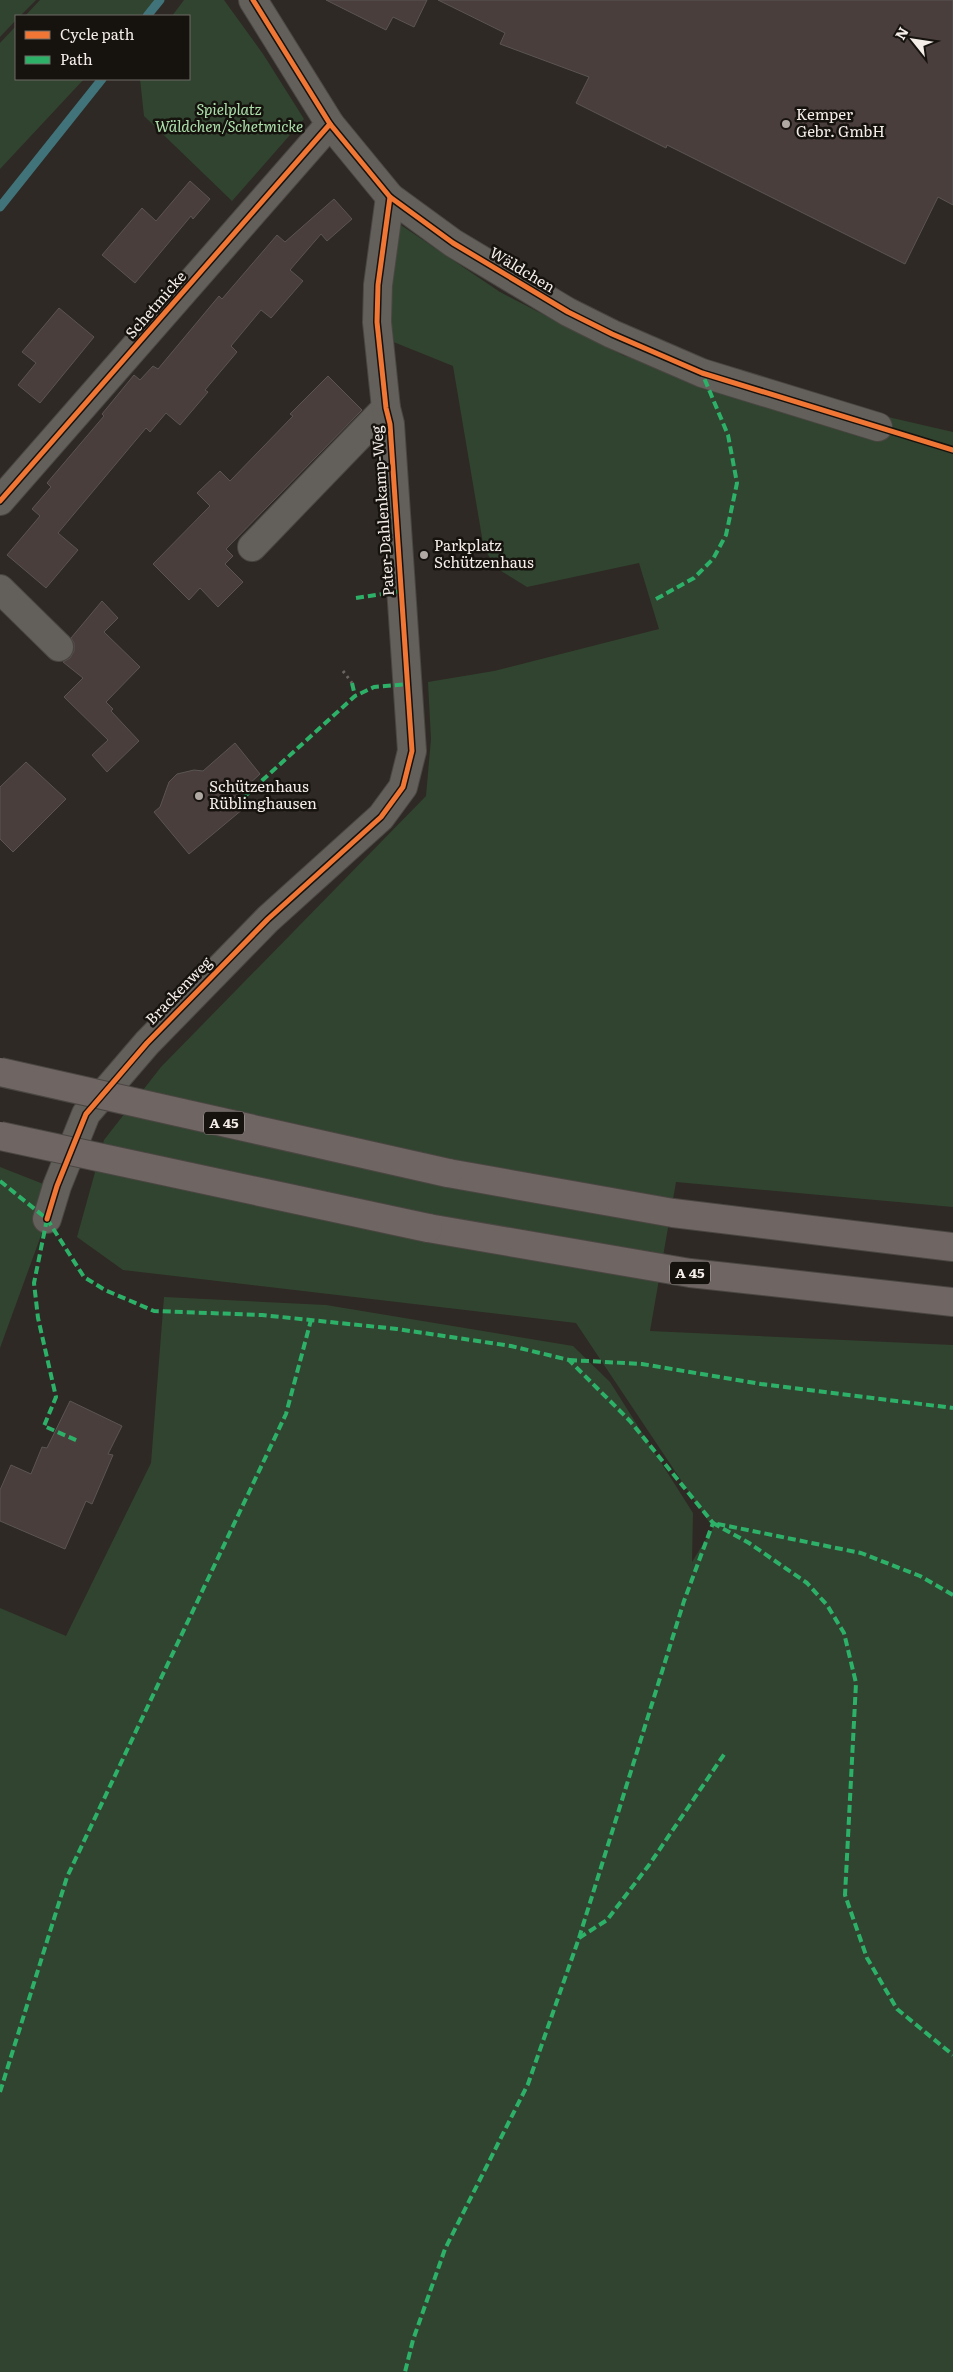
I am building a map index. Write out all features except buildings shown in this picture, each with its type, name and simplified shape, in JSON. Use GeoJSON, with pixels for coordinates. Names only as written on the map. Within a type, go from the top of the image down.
{"type":"FeatureCollection","features":[{"type":"Feature","properties":{"kind":"highway","name":"A 45"},"geometry":{"type":"LineString","coordinates":[[0,1072],[448,1173],[674,1213],[953,1248]]}},
{"type":"Feature","properties":{"kind":"highway","name":"A 45"},"geometry":{"type":"LineString","coordinates":[[0,1136],[428,1228],[690,1273],[953,1302]]}},
{"type":"Feature","properties":{"kind":"street","name":"Wäldchen"},"geometry":{"type":"LineString","coordinates":[[253,0],[330,124],[390,197],[453,243],[568,312],[612,334],[702,373],[878,427]]}},
{"type":"Feature","properties":{"kind":"street","name":"Schetmicke"},"geometry":{"type":"LineString","coordinates":[[0,501],[330,124]]}},
{"type":"Feature","properties":{"kind":"street","name":"Pater-Dahlenkamp-Weg"},"geometry":{"type":"LineString","coordinates":[[381,817],[403,786],[412,750],[390,424],[386,408],[377,322],[378,285],[390,197]]}},
{"type":"Feature","properties":{"kind":"street","name":"Pater-Dahlenkamp-Weg"},"geometry":{"type":"LineString","coordinates":[[252,547],[386,408]]}},
{"type":"Feature","properties":{"kind":"street"},"geometry":{"type":"LineString","coordinates":[[0,589],[59,647]]}},
{"type":"Feature","properties":{"kind":"street","name":"Brackenweg"},"geometry":{"type":"LineString","coordinates":[[47,1219],[57,1186],[86,1114],[147,1043],[268,919],[381,817]]}},
{"type":"Feature","properties":{"kind":"path"},"geometry":{"type":"LineString","coordinates":[[343,671],[352,683]]}},
{"type":"Feature","properties":{"kind":"green space"},"geometry":{"type":"Polygon","coordinates":[[[0,0],[36,0],[21,15],[15,15],[15,21],[0,37],[0,0]]]}},
{"type":"Feature","properties":{"kind":"green space"},"geometry":{"type":"Polygon","coordinates":[[[40,0],[156,0],[142,15],[26,15],[40,0]]]}},
{"type":"Feature","properties":{"kind":"green space","name":"Spielplatz Wäldchen/Schetmicke"},"geometry":{"type":"Polygon","coordinates":[[[184,0],[224,0],[263,54],[304,119],[232,201],[144,116],[140,80],[190,80],[190,15],[173,15],[184,0]]]}},
{"type":"Feature","properties":{"kind":"green space"},"geometry":{"type":"Polygon","coordinates":[[[15,27],[15,80],[83,80],[0,169],[0,43],[15,27]]]}},
{"type":"Feature","properties":{"kind":"green space"},"geometry":{"type":"Polygon","coordinates":[[[386,215],[500,292],[624,356],[953,432],[953,1207],[676,1182],[650,1331],[953,1345],[953,2372],[0,2372],[0,1608],[66,1636],[151,1463],[164,1297],[326,1305],[573,1346],[610,1382],[693,1513],[692,1562],[713,1528],[576,1323],[123,1270],[77,1237],[104,1140],[161,1067],[426,796],[431,739],[428,682],[494,671],[659,629],[639,563],[527,587],[498,569],[484,549],[453,366],[391,341],[386,215]]]}},
{"type":"Feature","properties":{"kind":"green space"},"geometry":{"type":"Polygon","coordinates":[[[0,1167],[51,1187],[47,1219],[0,1348],[0,1167]]]}},
{"type":"Feature","properties":{"kind":"waterway","name":"Schetmicke"},"geometry":{"type":"LineString","coordinates":[[148,15],[160,0]]}},
{"type":"Feature","properties":{"kind":"waterway","name":"Schetmicke"},"geometry":{"type":"LineString","coordinates":[[0,207],[101,80]]}},
{"type":"Feature","properties":{"kind":"marked path"},"geometry":{"type":"LineString","coordinates":[[656,599],[694,578],[713,559],[726,535],[737,483],[728,435],[702,373]]}},
{"type":"Feature","properties":{"kind":"marked path"},"geometry":{"type":"LineString","coordinates":[[356,598],[402,591]]}},
{"type":"Feature","properties":{"kind":"marked path"},"geometry":{"type":"LineString","coordinates":[[352,683],[355,696]]}},
{"type":"Feature","properties":{"kind":"marked path"},"geometry":{"type":"LineString","coordinates":[[244,797],[355,696],[374,687],[408,684]]}},
{"type":"Feature","properties":{"kind":"marked path"},"geometry":{"type":"LineString","coordinates":[[0,1181],[47,1219],[84,1277],[105,1290],[154,1311],[262,1315],[397,1329],[511,1346],[569,1360],[630,1421],[713,1523],[684,1601],[579,1938],[528,2084],[445,2249],[413,2340],[405,2372]]}},
{"type":"Feature","properties":{"kind":"marked path"},"geometry":{"type":"LineString","coordinates":[[47,1219],[34,1283],[38,1318],[56,1397],[44,1426],[78,1441]]}},
{"type":"Feature","properties":{"kind":"marked path"},"geometry":{"type":"LineString","coordinates":[[0,2092],[67,1877],[286,1414],[311,1320]]}},
{"type":"Feature","properties":{"kind":"marked path"},"geometry":{"type":"LineString","coordinates":[[569,1360],[642,1364],[761,1384],[953,1408]]}},
{"type":"Feature","properties":{"kind":"marked path"},"geometry":{"type":"LineString","coordinates":[[953,1595],[920,1576],[861,1553],[713,1523],[749,1543],[807,1583],[827,1605],[844,1633],[856,1683],[845,1895],[867,1958],[897,2009],[953,2055]]}},
{"type":"Feature","properties":{"kind":"marked path"},"geometry":{"type":"LineString","coordinates":[[579,1938],[607,1920],[649,1865],[725,1753]]}},
{"type":"Feature","properties":{"kind":"cycle path"},"geometry":{"type":"LineString","coordinates":[[253,0],[330,124],[390,197],[453,243],[568,312],[612,334],[702,373],[953,450]]}},
{"type":"Feature","properties":{"kind":"cycle path"},"geometry":{"type":"LineString","coordinates":[[0,501],[330,124]]}},
{"type":"Feature","properties":{"kind":"cycle path"},"geometry":{"type":"LineString","coordinates":[[47,1219],[57,1186],[86,1114],[147,1043],[268,919],[381,817],[403,787],[412,751],[390,424],[386,408],[377,322],[378,285],[390,197]]}},
{"type":"Feature","properties":{"kind":"place","name":"Kemper Gebr. GmbH"},"geometry":{"type":"Point","coordinates":[786,124]}},
{"type":"Feature","properties":{"kind":"place","name":"Parkplatz Schützenhaus"},"geometry":{"type":"Point","coordinates":[424,555]}},
{"type":"Feature","properties":{"kind":"place","name":"Schützenhaus Rüblinghausen"},"geometry":{"type":"Point","coordinates":[199,796]}}]}
